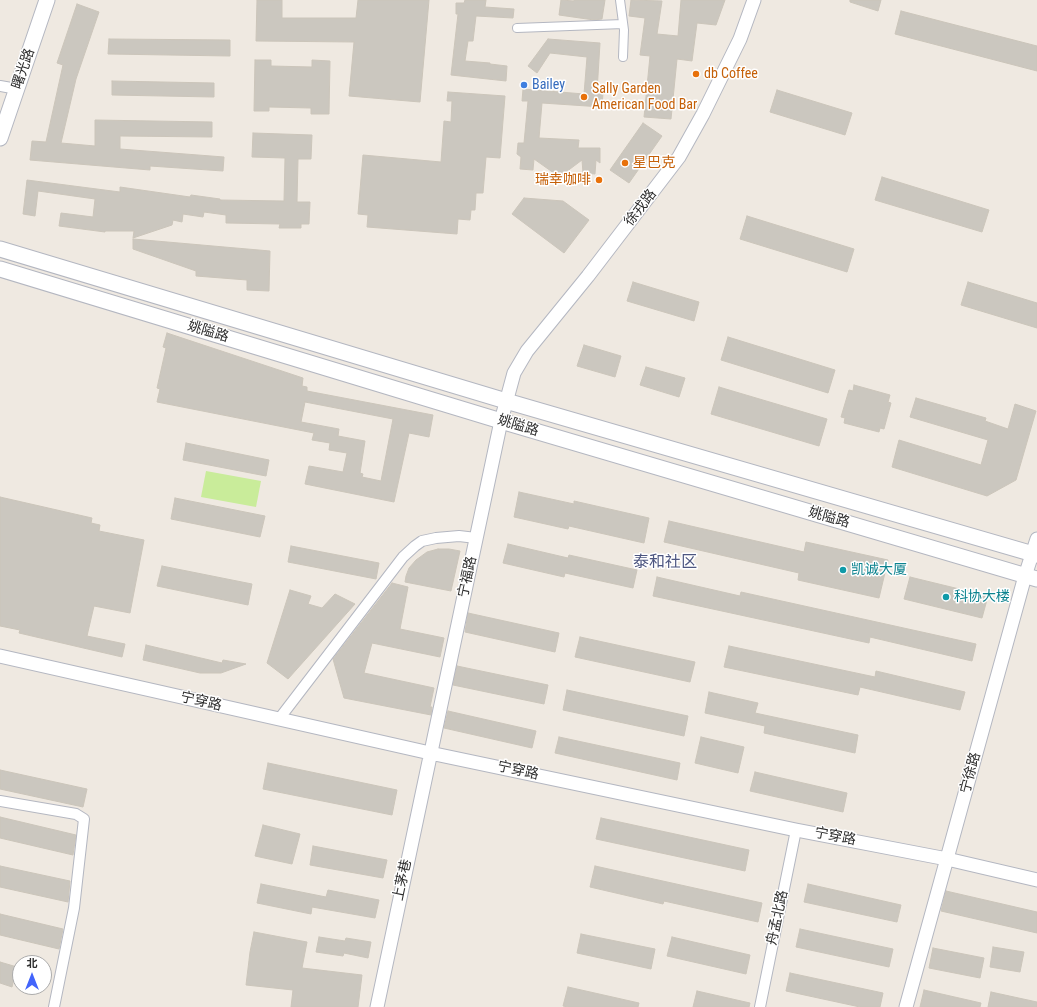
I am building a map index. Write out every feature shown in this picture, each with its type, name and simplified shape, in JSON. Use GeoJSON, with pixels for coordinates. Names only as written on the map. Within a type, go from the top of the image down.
{"type":"FeatureCollection","features":[{"type":"Feature","properties":{"kind":"main road","name":"曙光路"},"geometry":{"type":"LineString","coordinates":[[0,138],[47,0]]}},
{"type":"Feature","properties":{"kind":"main road","name":"姚隘路"},"geometry":{"type":"LineString","coordinates":[[0,249],[506,401],[1035,554]]}},
{"type":"Feature","properties":{"kind":"main road","name":"姚隘路"},"geometry":{"type":"LineString","coordinates":[[0,269],[501,422],[1031,578]]}},
{"type":"Feature","properties":{"kind":"street"},"geometry":{"type":"LineString","coordinates":[[620,0],[624,30],[623,56]]}},
{"type":"Feature","properties":{"kind":"street","name":"徐戎路"},"geometry":{"type":"LineString","coordinates":[[506,401],[514,373],[527,351],[588,276],[679,157],[703,114],[740,40],[754,0]]}},
{"type":"Feature","properties":{"kind":"street"},"geometry":{"type":"LineString","coordinates":[[517,28],[623,24]]}},
{"type":"Feature","properties":{"kind":"street"},"geometry":{"type":"LineString","coordinates":[[0,86],[17,89]]}},
{"type":"Feature","properties":{"kind":"street","name":"宁福路"},"geometry":{"type":"LineString","coordinates":[[430,752],[506,401]]}},
{"type":"Feature","properties":{"kind":"street"},"geometry":{"type":"LineString","coordinates":[[279,719],[403,557],[422,541],[447,536],[476,538]]}},
{"type":"Feature","properties":{"kind":"street","name":"宁徐路"},"geometry":{"type":"LineString","coordinates":[[906,1007],[947,859],[1031,578],[1037,539]]}},
{"type":"Feature","properties":{"kind":"street","name":"宁穿路"},"geometry":{"type":"LineString","coordinates":[[0,656],[430,752],[796,830],[947,859],[1037,880]]}},
{"type":"Feature","properties":{"kind":"street","name":"上茅巷"},"geometry":{"type":"LineString","coordinates":[[377,1007],[430,752]]}},
{"type":"Feature","properties":{"kind":"street"},"geometry":{"type":"LineString","coordinates":[[0,801],[76,814],[84,819],[74,908],[54,1007]]}},
{"type":"Feature","properties":{"kind":"street","name":"舟孟北路"},"geometry":{"type":"LineString","coordinates":[[760,1007],[796,830]]}},
{"type":"Feature","properties":{"kind":"green space"},"geometry":{"type":"Polygon","coordinates":[[[206,471],[261,481],[256,507],[201,497],[206,471]]]}},
{"type":"Feature","properties":{"kind":"building"},"geometry":{"type":"Polygon","coordinates":[[[257,0],[282,0],[282,18],[356,18],[358,0],[429,0],[420,102],[349,96],[354,42],[256,41],[257,0]]]}},
{"type":"Feature","properties":{"kind":"building"},"geometry":{"type":"Polygon","coordinates":[[[465,0],[486,0],[485,7],[514,9],[513,18],[476,16],[473,41],[468,41],[465,61],[507,66],[506,81],[451,75],[458,14],[456,14],[456,3],[464,3],[465,0]]]}},
{"type":"Feature","properties":{"kind":"building"},"geometry":{"type":"Polygon","coordinates":[[[561,0],[605,0],[602,19],[594,20],[559,15],[561,0]]]}},
{"type":"Feature","properties":{"kind":"building"},"geometry":{"type":"Polygon","coordinates":[[[631,0],[662,1],[657,34],[678,36],[681,0],[725,0],[716,25],[697,23],[692,61],[677,59],[671,119],[644,117],[650,56],[640,55],[645,18],[629,16],[631,0]]]}},
{"type":"Feature","properties":{"kind":"building"},"geometry":{"type":"Polygon","coordinates":[[[850,0],[881,0],[878,11],[850,2],[850,0]]]}},
{"type":"Feature","properties":{"kind":"building"},"geometry":{"type":"Polygon","coordinates":[[[77,4],[99,12],[76,79],[61,143],[95,146],[95,120],[212,122],[212,137],[120,136],[120,149],[224,157],[223,171],[150,166],[150,170],[30,160],[32,141],[46,142],[63,65],[57,63],[77,4]]]}},
{"type":"Feature","properties":{"kind":"building"},"geometry":{"type":"Polygon","coordinates":[[[901,11],[1037,46],[1037,71],[895,34],[901,11]]]}},
{"type":"Feature","properties":{"kind":"building"},"geometry":{"type":"Polygon","coordinates":[[[109,39],[230,40],[230,56],[108,54],[109,39]]]}},
{"type":"Feature","properties":{"kind":"building"},"geometry":{"type":"Polygon","coordinates":[[[548,39],[600,43],[597,92],[603,93],[602,107],[542,103],[539,138],[579,140],[578,148],[600,148],[600,163],[596,160],[595,174],[583,173],[582,160],[562,174],[556,174],[534,159],[533,170],[520,169],[521,157],[517,154],[518,143],[524,143],[528,101],[522,101],[523,89],[584,94],[587,57],[550,53],[537,73],[528,66],[548,39]]]}},
{"type":"Feature","properties":{"kind":"building"},"geometry":{"type":"Polygon","coordinates":[[[255,60],[271,60],[271,66],[312,67],[312,60],[330,61],[329,114],[311,114],[311,108],[269,107],[269,111],[254,111],[255,60]]]}},
{"type":"Feature","properties":{"kind":"building"},"geometry":{"type":"Polygon","coordinates":[[[112,81],[214,83],[214,97],[112,95],[112,81]]]}},
{"type":"Feature","properties":{"kind":"building"},"geometry":{"type":"Polygon","coordinates":[[[777,90],[852,113],[845,135],[770,112],[777,90]]]}},
{"type":"Feature","properties":{"kind":"building"},"geometry":{"type":"Polygon","coordinates":[[[448,92],[505,96],[500,158],[486,157],[483,193],[476,193],[475,210],[471,210],[470,220],[458,219],[457,234],[367,227],[368,215],[358,214],[363,155],[441,162],[444,121],[451,122],[452,101],[447,101],[448,92]]]}},
{"type":"Feature","properties":{"kind":"building"},"geometry":{"type":"Polygon","coordinates":[[[643,123],[662,136],[629,183],[610,170],[643,123]]]}},
{"type":"Feature","properties":{"kind":"building"},"geometry":{"type":"Polygon","coordinates":[[[253,133],[312,135],[311,159],[298,159],[297,202],[310,202],[309,224],[301,224],[301,228],[279,228],[280,224],[226,223],[226,215],[204,212],[203,217],[183,214],[182,222],[173,220],[172,225],[133,238],[134,231],[105,232],[59,226],[61,213],[93,217],[95,199],[38,191],[35,216],[23,214],[27,180],[120,192],[120,187],[190,197],[191,195],[220,200],[284,201],[285,158],[252,157],[253,133]]]}},
{"type":"Feature","properties":{"kind":"building"},"geometry":{"type":"Polygon","coordinates":[[[882,177],[989,210],[982,232],[875,200],[882,177]]]}},
{"type":"Feature","properties":{"kind":"building"},"geometry":{"type":"Polygon","coordinates":[[[524,198],[563,201],[589,220],[564,253],[512,214],[524,198]]]}},
{"type":"Feature","properties":{"kind":"building"},"geometry":{"type":"Polygon","coordinates":[[[747,216],[854,249],[847,272],[740,239],[747,216]]]}},
{"type":"Feature","properties":{"kind":"building"},"geometry":{"type":"Polygon","coordinates":[[[133,239],[270,251],[269,291],[247,290],[247,280],[196,276],[196,271],[133,249],[133,239]]]}},
{"type":"Feature","properties":{"kind":"building"},"geometry":{"type":"Polygon","coordinates":[[[633,282],[699,302],[694,321],[627,301],[633,282]]]}},
{"type":"Feature","properties":{"kind":"building"},"geometry":{"type":"Polygon","coordinates":[[[968,282],[1037,303],[1037,328],[961,305],[968,282]]]}},
{"type":"Feature","properties":{"kind":"building"},"geometry":{"type":"Polygon","coordinates":[[[167,333],[303,378],[302,386],[307,387],[307,391],[433,415],[429,437],[409,433],[394,502],[305,484],[309,466],[343,472],[347,453],[329,450],[330,443],[312,440],[314,433],[157,402],[160,389],[157,388],[166,348],[163,347],[167,333]],[[305,402],[301,422],[339,429],[338,436],[365,441],[360,473],[363,474],[362,477],[381,481],[393,419],[305,402]]]}},
{"type":"Feature","properties":{"kind":"building"},"geometry":{"type":"Polygon","coordinates":[[[728,337],[835,370],[828,393],[721,360],[728,337]]]}},
{"type":"Feature","properties":{"kind":"building"},"geometry":{"type":"Polygon","coordinates":[[[584,345],[621,356],[615,377],[577,366],[584,345]]]}},
{"type":"Feature","properties":{"kind":"building"},"geometry":{"type":"Polygon","coordinates":[[[646,367],[685,378],[679,397],[640,385],[646,367]]]}},
{"type":"Feature","properties":{"kind":"building"},"geometry":{"type":"Polygon","coordinates":[[[854,385],[890,395],[888,402],[891,403],[884,429],[880,428],[879,432],[844,423],[845,418],[841,417],[849,390],[853,391],[854,385]]]}},
{"type":"Feature","properties":{"kind":"building"},"geometry":{"type":"Polygon","coordinates":[[[719,387],[827,419],[819,446],[711,414],[719,387]]]}},
{"type":"Feature","properties":{"kind":"building"},"geometry":{"type":"Polygon","coordinates":[[[916,398],[986,418],[985,421],[1008,429],[1015,404],[1036,411],[1016,480],[987,496],[892,467],[899,440],[981,465],[988,440],[910,417],[916,398]]]}},
{"type":"Feature","properties":{"kind":"building"},"geometry":{"type":"Polygon","coordinates":[[[186,443],[269,460],[266,476],[183,460],[186,443]]]}},
{"type":"Feature","properties":{"kind":"building"},"geometry":{"type":"Polygon","coordinates":[[[519,492],[574,504],[574,501],[649,518],[644,543],[569,526],[568,529],[514,517],[519,492]]]}},
{"type":"Feature","properties":{"kind":"building"},"geometry":{"type":"Polygon","coordinates":[[[0,497],[92,518],[91,523],[100,525],[99,531],[144,540],[130,613],[94,606],[87,636],[125,644],[122,657],[19,633],[20,630],[0,626],[0,497]]]}},
{"type":"Feature","properties":{"kind":"building"},"geometry":{"type":"Polygon","coordinates":[[[175,498],[265,516],[260,537],[171,519],[175,498]]]}},
{"type":"Feature","properties":{"kind":"building"},"geometry":{"type":"Polygon","coordinates":[[[669,521],[804,552],[806,542],[888,560],[879,598],[798,580],[799,573],[664,542],[669,521]]]}},
{"type":"Feature","properties":{"kind":"building"},"geometry":{"type":"Polygon","coordinates":[[[508,544],[568,558],[569,555],[637,570],[633,588],[565,573],[564,577],[503,563],[508,544]]]}},
{"type":"Feature","properties":{"kind":"building"},"geometry":{"type":"Polygon","coordinates":[[[291,546],[379,563],[376,579],[288,562],[291,546]]]}},
{"type":"Feature","properties":{"kind":"building"},"geometry":{"type":"Polygon","coordinates":[[[438,549],[460,551],[451,591],[405,582],[409,568],[416,560],[427,552],[438,549]]]}},
{"type":"Feature","properties":{"kind":"building"},"geometry":{"type":"Polygon","coordinates":[[[162,566],[252,584],[248,605],[157,586],[162,566]]]}},
{"type":"Feature","properties":{"kind":"building"},"geometry":{"type":"Polygon","coordinates":[[[657,577],[740,596],[741,592],[976,644],[972,661],[870,637],[869,643],[653,596],[657,577]]]}},
{"type":"Feature","properties":{"kind":"building","name":"科协大楼"},"geometry":{"type":"Polygon","coordinates":[[[910,577],[988,596],[982,618],[904,599],[910,577]]]}},
{"type":"Feature","properties":{"kind":"building"},"geometry":{"type":"Polygon","coordinates":[[[392,583],[408,587],[400,629],[444,638],[440,657],[372,643],[364,673],[434,688],[430,707],[432,707],[431,715],[344,698],[333,659],[392,583]]]}},
{"type":"Feature","properties":{"kind":"building"},"geometry":{"type":"Polygon","coordinates":[[[290,590],[311,596],[308,604],[322,608],[335,594],[355,604],[288,679],[267,663],[290,590]]]}},
{"type":"Feature","properties":{"kind":"building"},"geometry":{"type":"Polygon","coordinates":[[[468,613],[559,633],[555,652],[465,632],[468,613]]]}},
{"type":"Feature","properties":{"kind":"building"},"geometry":{"type":"Polygon","coordinates":[[[580,637],[695,662],[690,682],[575,657],[580,637]]]}},
{"type":"Feature","properties":{"kind":"building"},"geometry":{"type":"Polygon","coordinates":[[[146,645],[222,663],[223,660],[246,664],[221,673],[200,673],[143,660],[146,645]]]}},
{"type":"Feature","properties":{"kind":"building"},"geometry":{"type":"Polygon","coordinates":[[[729,646],[875,677],[876,671],[965,692],[960,710],[860,687],[858,695],[724,667],[729,646]]]}},
{"type":"Feature","properties":{"kind":"building"},"geometry":{"type":"Polygon","coordinates":[[[457,666],[548,685],[544,704],[453,685],[457,666]]]}},
{"type":"Feature","properties":{"kind":"building"},"geometry":{"type":"Polygon","coordinates":[[[567,690],[688,716],[684,736],[563,710],[567,690]]]}},
{"type":"Feature","properties":{"kind":"building"},"geometry":{"type":"Polygon","coordinates":[[[709,692],[758,703],[755,713],[858,735],[855,753],[764,733],[765,726],[705,713],[709,692]]]}},
{"type":"Feature","properties":{"kind":"building"},"geometry":{"type":"Polygon","coordinates":[[[448,711],[536,731],[532,748],[444,728],[448,711]]]}},
{"type":"Feature","properties":{"kind":"building"},"geometry":{"type":"Polygon","coordinates":[[[559,737],[680,763],[677,780],[555,753],[559,737]]]}},
{"type":"Feature","properties":{"kind":"building"},"geometry":{"type":"Polygon","coordinates":[[[701,737],[744,747],[738,773],[695,763],[701,737]]]}},
{"type":"Feature","properties":{"kind":"building"},"geometry":{"type":"Polygon","coordinates":[[[268,763],[397,790],[392,815],[263,789],[268,763]]]}},
{"type":"Feature","properties":{"kind":"building"},"geometry":{"type":"Polygon","coordinates":[[[0,770],[87,789],[83,807],[0,789],[0,770]]]}},
{"type":"Feature","properties":{"kind":"building"},"geometry":{"type":"Polygon","coordinates":[[[755,772],[847,793],[843,812],[750,791],[755,772]]]}},
{"type":"Feature","properties":{"kind":"building"},"geometry":{"type":"Polygon","coordinates":[[[0,817],[76,835],[73,855],[0,838],[0,817]]]}},
{"type":"Feature","properties":{"kind":"building"},"geometry":{"type":"Polygon","coordinates":[[[601,818],[749,850],[745,871],[596,839],[601,818]]]}},
{"type":"Feature","properties":{"kind":"building"},"geometry":{"type":"Polygon","coordinates":[[[263,825],[300,834],[292,864],[255,856],[263,825]]]}},
{"type":"Feature","properties":{"kind":"building"},"geometry":{"type":"Polygon","coordinates":[[[313,846],[387,860],[383,878],[310,865],[313,846]]]}},
{"type":"Feature","properties":{"kind":"building"},"geometry":{"type":"Polygon","coordinates":[[[0,866],[70,881],[68,902],[0,887],[0,866]]]}},
{"type":"Feature","properties":{"kind":"building"},"geometry":{"type":"Polygon","coordinates":[[[595,866],[762,903],[758,922],[664,901],[663,904],[590,887],[595,866]]]}},
{"type":"Feature","properties":{"kind":"building"},"geometry":{"type":"Polygon","coordinates":[[[261,884],[326,897],[328,890],[379,900],[375,918],[312,907],[311,914],[257,903],[261,884]]]}},
{"type":"Feature","properties":{"kind":"building"},"geometry":{"type":"Polygon","coordinates":[[[808,884],[901,905],[897,922],[804,902],[808,884]]]}},
{"type":"Feature","properties":{"kind":"building"},"geometry":{"type":"Polygon","coordinates":[[[946,891],[1037,912],[1037,933],[941,911],[946,891]]]}},
{"type":"Feature","properties":{"kind":"building"},"geometry":{"type":"Polygon","coordinates":[[[0,914],[63,929],[59,949],[0,935],[0,914]]]}},
{"type":"Feature","properties":{"kind":"building"},"geometry":{"type":"Polygon","coordinates":[[[800,929],[893,949],[889,967],[796,947],[800,929]]]}},
{"type":"Feature","properties":{"kind":"building"},"geometry":{"type":"Polygon","coordinates":[[[254,932],[307,942],[302,968],[362,975],[358,1007],[291,1007],[293,990],[246,985],[254,932]]]}},
{"type":"Feature","properties":{"kind":"building"},"geometry":{"type":"Polygon","coordinates":[[[581,934],[655,949],[651,969],[577,953],[581,934]]]}},
{"type":"Feature","properties":{"kind":"building"},"geometry":{"type":"Polygon","coordinates":[[[319,937],[345,941],[346,938],[371,942],[368,958],[344,953],[343,956],[316,952],[319,937]]]}},
{"type":"Feature","properties":{"kind":"building"},"geometry":{"type":"Polygon","coordinates":[[[672,937],[750,955],[746,974],[667,956],[672,937]]]}},
{"type":"Feature","properties":{"kind":"building"},"geometry":{"type":"Polygon","coordinates":[[[993,947],[1024,952],[1020,972],[990,967],[993,947]]]}},
{"type":"Feature","properties":{"kind":"building"},"geometry":{"type":"Polygon","coordinates":[[[933,948],[984,958],[980,978],[929,968],[933,948]]]}},
{"type":"Feature","properties":{"kind":"building"},"geometry":{"type":"Polygon","coordinates":[[[0,962],[12,966],[12,987],[0,983],[0,962]]]}},
{"type":"Feature","properties":{"kind":"building"},"geometry":{"type":"Polygon","coordinates":[[[790,973],[883,993],[880,1007],[860,1007],[786,991],[790,973]]]}},
{"type":"Feature","properties":{"kind":"building"},"geometry":{"type":"Polygon","coordinates":[[[568,987],[639,1003],[638,1007],[563,1006],[568,987]]]}},
{"type":"Feature","properties":{"kind":"building"},"geometry":{"type":"Polygon","coordinates":[[[924,990],[981,1003],[980,1007],[920,1007],[924,990]]]}},
{"type":"Feature","properties":{"kind":"building"},"geometry":{"type":"Polygon","coordinates":[[[697,991],[750,1003],[749,1007],[693,1007],[697,991]]]}},
{"type":"Feature","properties":{"kind":"building"},"geometry":{"type":"Polygon","coordinates":[[[991,992],[1037,1002],[1037,1007],[988,1007],[991,992]]]}},
{"type":"Feature","properties":{"kind":"place","name":"db Coffee"},"geometry":{"type":"Point","coordinates":[696,74]}},
{"type":"Feature","properties":{"kind":"place","name":"Bailey"},"geometry":{"type":"Point","coordinates":[524,85]}},
{"type":"Feature","properties":{"kind":"place","name":"Sally Garden American Food Bar"},"geometry":{"type":"Point","coordinates":[584,97]}},
{"type":"Feature","properties":{"kind":"place","name":"星巴克"},"geometry":{"type":"Point","coordinates":[625,163]}},
{"type":"Feature","properties":{"kind":"place","name":"瑞幸咖啡"},"geometry":{"type":"Point","coordinates":[599,180]}},
{"type":"Feature","properties":{"kind":"place","name":"凯诚大厦"},"geometry":{"type":"Point","coordinates":[843,570]}},
{"type":"Feature","properties":{"kind":"place","name":"科协大楼"},"geometry":{"type":"Point","coordinates":[946,597]}},
{"type":"Feature","properties":{"kind":"district","name":"泰和社区"},"geometry":{"type":"Point","coordinates":[665,563]}}]}
